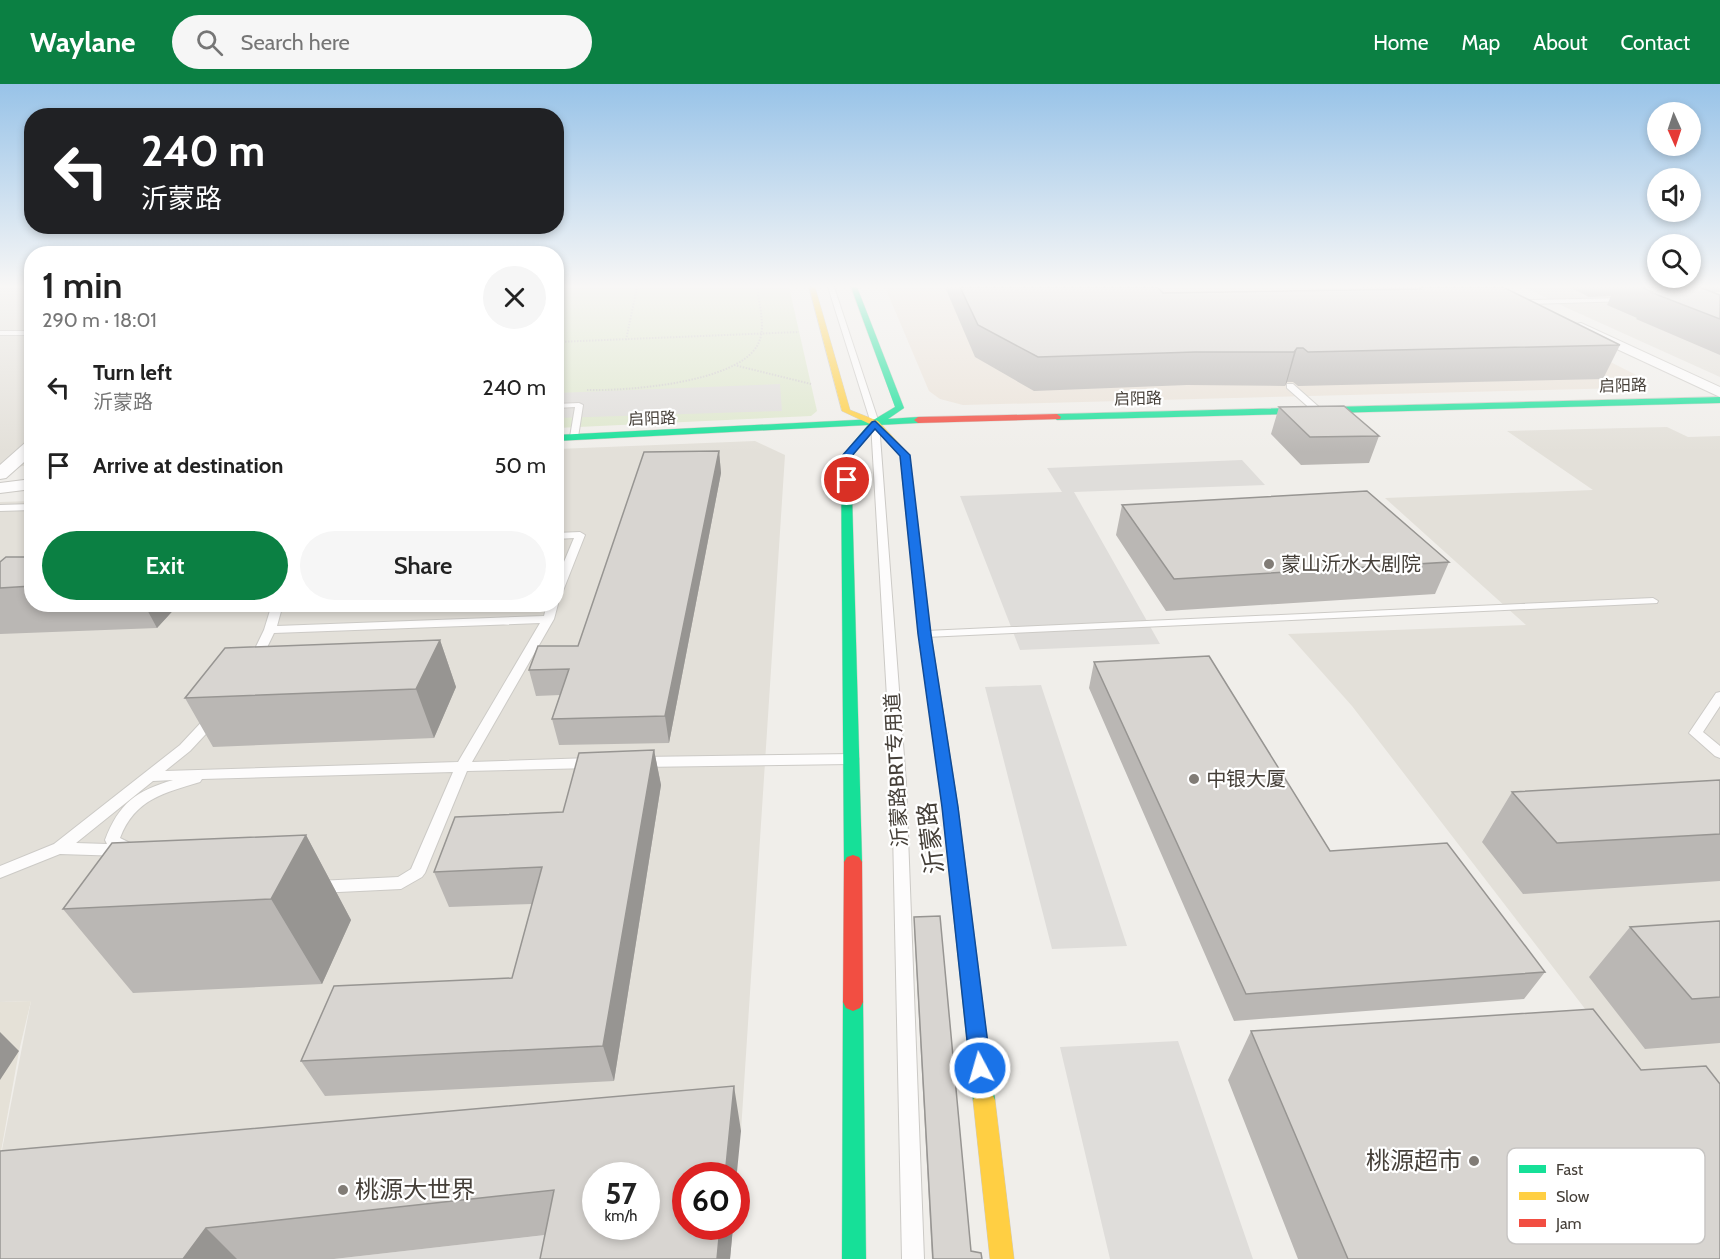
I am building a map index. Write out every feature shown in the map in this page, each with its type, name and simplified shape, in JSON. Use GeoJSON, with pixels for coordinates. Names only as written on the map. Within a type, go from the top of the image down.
{"type":"FeatureCollection","features":[{"type":"Feature","properties":{"kind":"main road","name":"沂蒙路"},"geometry":{"type":"LineString","coordinates":[[827,342],[846,411],[875,423],[905,455],[925,634],[950,807],[1002,1259]]}},
{"type":"Feature","properties":{"kind":"main road"},"geometry":{"type":"LineString","coordinates":[[854,1259],[853,759],[846,457],[875,423],[900,408],[875,342]]}},
{"type":"Feature","properties":{"kind":"main road","name":"启阳路"},"geometry":{"type":"LineString","coordinates":[[564,438],[931,420],[1720,400]]}},
{"type":"Feature","properties":{"kind":"street"},"geometry":{"type":"LineString","coordinates":[[1613,342],[1720,393]]}},
{"type":"Feature","properties":{"kind":"street"},"geometry":{"type":"LineString","coordinates":[[0,474],[24,453]]}},
{"type":"Feature","properties":{"kind":"street"},"geometry":{"type":"LineString","coordinates":[[0,488],[24,485]]}},
{"type":"Feature","properties":{"kind":"lane","name":"沂蒙路BRT专用道"},"geometry":{"type":"LineString","coordinates":[[849,342],[875,423],[899,783],[913,1259]]}},
{"type":"Feature","properties":{"kind":"lane"},"geometry":{"type":"LineString","coordinates":[[1290,386],[1317,410]]}},
{"type":"Feature","properties":{"kind":"lane"},"geometry":{"type":"LineString","coordinates":[[564,406],[579,405],[574,437]]}},
{"type":"Feature","properties":{"kind":"lane"},"geometry":{"type":"LineString","coordinates":[[0,508],[24,507]]}},
{"type":"Feature","properties":{"kind":"lane"},"geometry":{"type":"LineString","coordinates":[[564,536],[580,535],[564,576]]}},
{"type":"Feature","properties":{"kind":"lane"},"geometry":{"type":"LineString","coordinates":[[925,634],[1653,601]]}},
{"type":"Feature","properties":{"kind":"lane"},"geometry":{"type":"LineString","coordinates":[[249,673],[270,630],[276,612]]}},
{"type":"Feature","properties":{"kind":"lane"},"geometry":{"type":"LineString","coordinates":[[307,888],[401,883],[417,873],[464,765],[550,612]]}},
{"type":"Feature","properties":{"kind":"lane"},"geometry":{"type":"LineString","coordinates":[[270,630],[548,619]]}},
{"type":"Feature","properties":{"kind":"lane"},"geometry":{"type":"LineString","coordinates":[[1720,696],[1696,733],[1720,753]]}},
{"type":"Feature","properties":{"kind":"lane"},"geometry":{"type":"LineString","coordinates":[[0,872],[59,848],[185,748],[223,706]]}},
{"type":"Feature","properties":{"kind":"lane"},"geometry":{"type":"LineString","coordinates":[[631,762],[853,759]]}},
{"type":"Feature","properties":{"kind":"lane"},"geometry":{"type":"LineString","coordinates":[[149,776],[464,765],[607,763]]}},
{"type":"Feature","properties":{"kind":"lane"},"geometry":{"type":"LineString","coordinates":[[59,848],[135,855],[112,840],[118,821],[135,802],[165,787],[213,773]]}},
{"type":"Feature","properties":{"kind":"path"},"geometry":{"type":"LineString","coordinates":[[586,390],[648,388],[697,378],[734,365],[756,350],[759,342]]}},
{"type":"Feature","properties":{"kind":"path"},"geometry":{"type":"LineString","coordinates":[[734,365],[811,384]]}},
{"type":"Feature","properties":{"kind":"shaded area"},"geometry":{"type":"Polygon","coordinates":[[[0,342],[24,342],[24,466],[0,469],[0,342]]]}},
{"type":"Feature","properties":{"kind":"shaded area"},"geometry":{"type":"Polygon","coordinates":[[[908,342],[1571,342],[1640,377],[1625,388],[963,405],[940,399],[929,391],[908,342]]]}},
{"type":"Feature","properties":{"kind":"shaded area"},"geometry":{"type":"Polygon","coordinates":[[[1642,342],[1720,342],[1720,377],[1642,342]]]}},
{"type":"Feature","properties":{"kind":"shaded area"},"geometry":{"type":"Polygon","coordinates":[[[780,384],[782,411],[564,418],[564,393],[780,384]]]}},
{"type":"Feature","properties":{"kind":"shaded area"},"geometry":{"type":"Polygon","coordinates":[[[1667,427],[1688,437],[1720,436],[1720,1169],[1705,1152],[1705,1148],[1701,1148],[1629,1066],[1352,706],[1288,634],[1526,625],[1385,498],[1593,490],[1507,431],[1667,427]]]}},
{"type":"Feature","properties":{"kind":"shaded area"},"geometry":{"type":"Polygon","coordinates":[[[755,441],[785,455],[741,1131],[0,1160],[31,1001],[0,1002],[0,502],[24,501],[24,612],[564,612],[564,449],[755,441]]]}},
{"type":"Feature","properties":{"kind":"shaded area"},"geometry":{"type":"Polygon","coordinates":[[[1242,460],[1265,485],[1074,492],[1160,644],[1020,650],[960,496],[1062,492],[1047,468],[1242,460]]]}},
{"type":"Feature","properties":{"kind":"shaded area"},"geometry":{"type":"Polygon","coordinates":[[[1041,685],[1127,946],[1052,949],[985,687],[1041,685]]]}},
{"type":"Feature","properties":{"kind":"shaded area"},"geometry":{"type":"Polygon","coordinates":[[[31,1001],[19,1051],[0,1157],[0,1002],[31,1001]]]}},
{"type":"Feature","properties":{"kind":"shaded area"},"geometry":{"type":"Polygon","coordinates":[[[1178,1041],[1253,1259],[1110,1259],[1060,1047],[1178,1041]]]}},
{"type":"Feature","properties":{"kind":"shaded area"},"geometry":{"type":"Polygon","coordinates":[[[573,1232],[568,1259],[334,1259],[573,1232]]]}},
{"type":"Feature","properties":{"kind":"green space"},"geometry":{"type":"Polygon","coordinates":[[[564,342],[801,342],[817,411],[811,416],[564,428],[564,342]]]}},
{"type":"Feature","properties":{"kind":"building"},"geometry":{"type":"Polygon","coordinates":[[[1010,342],[1614,342],[1620,345],[1308,352],[1303,348],[1297,348],[1294,352],[1195,352],[1038,357],[1010,342]]]}},
{"type":"Feature","properties":{"kind":"building"},"geometry":{"type":"Polygon","coordinates":[[[1344,406],[1379,436],[1310,437],[1279,407],[1344,406]]]}},
{"type":"Feature","properties":{"kind":"building"},"geometry":{"type":"Polygon","coordinates":[[[719,451],[665,716],[552,719],[569,669],[529,670],[538,646],[578,646],[644,452],[719,451]]]}},
{"type":"Feature","properties":{"kind":"building"},"geometry":{"type":"Polygon","coordinates":[[[1367,491],[1449,562],[1174,579],[1122,505],[1367,491]]]}},
{"type":"Feature","properties":{"kind":"building"},"geometry":{"type":"Polygon","coordinates":[[[6,557],[24,557],[24,586],[0,588],[0,562],[6,557]]]}},
{"type":"Feature","properties":{"kind":"building"},"geometry":{"type":"Polygon","coordinates":[[[440,640],[416,689],[185,698],[225,648],[440,640]]]}},
{"type":"Feature","properties":{"kind":"building","name":"中银大厦"},"geometry":{"type":"Polygon","coordinates":[[[1209,656],[1330,851],[1447,843],[1545,972],[1246,994],[1094,662],[1209,656]]]}},
{"type":"Feature","properties":{"kind":"building"},"geometry":{"type":"Polygon","coordinates":[[[654,750],[603,1046],[301,1061],[334,986],[512,978],[542,867],[434,872],[455,817],[563,812],[579,753],[654,750]]]}},
{"type":"Feature","properties":{"kind":"building"},"geometry":{"type":"Polygon","coordinates":[[[1720,780],[1720,834],[1557,843],[1512,792],[1720,780]]]}},
{"type":"Feature","properties":{"kind":"building"},"geometry":{"type":"Polygon","coordinates":[[[306,835],[271,899],[63,909],[112,843],[306,835]]]}},
{"type":"Feature","properties":{"kind":"building"},"geometry":{"type":"Polygon","coordinates":[[[940,916],[971,1251],[981,1253],[982,1259],[933,1259],[914,917],[940,916]]]}},
{"type":"Feature","properties":{"kind":"building"},"geometry":{"type":"Polygon","coordinates":[[[1720,921],[1720,997],[1692,999],[1630,927],[1720,921]]]}},
{"type":"Feature","properties":{"kind":"building","name":"桃源超市"},"geometry":{"type":"Polygon","coordinates":[[[1593,1009],[1641,1070],[1706,1066],[1720,1084],[1720,1259],[1348,1259],[1251,1031],[1593,1009]]]}},
{"type":"Feature","properties":{"kind":"building"},"geometry":{"type":"Polygon","coordinates":[[[734,1086],[726,1162],[672,1162],[672,1240],[719,1240],[717,1259],[540,1259],[554,1190],[206,1228],[183,1259],[0,1259],[0,1151],[734,1086]]]}},
{"type":"Feature","properties":{"kind":"traffic: fast"},"geometry":{"type":"LineString","coordinates":[[853,862],[846,457],[875,423],[900,408],[875,342]]}},
{"type":"Feature","properties":{"kind":"traffic: fast"},"geometry":{"type":"LineString","coordinates":[[1057,417],[1720,400]]}},
{"type":"Feature","properties":{"kind":"traffic: fast"},"geometry":{"type":"LineString","coordinates":[[564,438],[918,420]]}},
{"type":"Feature","properties":{"kind":"traffic: fast"},"geometry":{"type":"LineString","coordinates":[[907,477],[925,634],[950,806],[984,1100]]}},
{"type":"Feature","properties":{"kind":"traffic: fast"},"geometry":{"type":"LineString","coordinates":[[853,1002],[854,1259]]}},
{"type":"Feature","properties":{"kind":"traffic: slow"},"geometry":{"type":"LineString","coordinates":[[827,342],[846,411],[875,423],[905,455],[907,477]]}},
{"type":"Feature","properties":{"kind":"traffic: slow"},"geometry":{"type":"LineString","coordinates":[[984,1100],[1002,1259]]}},
{"type":"Feature","properties":{"kind":"traffic: jam"},"geometry":{"type":"LineString","coordinates":[[918,420],[1057,417]]}},
{"type":"Feature","properties":{"kind":"traffic: jam"},"geometry":{"type":"LineString","coordinates":[[853,862],[853,1002]]}},
{"type":"Feature","properties":{"kind":"place","name":"蒙山沂水大剧院"},"geometry":{"type":"Point","coordinates":[1269,564]}},
{"type":"Feature","properties":{"kind":"place","name":"中银大厦"},"geometry":{"type":"Point","coordinates":[1194,779]}},
{"type":"Feature","properties":{"kind":"place","name":"桃源超市"},"geometry":{"type":"Point","coordinates":[1474,1161]}},
{"type":"Feature","properties":{"kind":"place","name":"桃源大世界"},"geometry":{"type":"Point","coordinates":[343,1190]}},
{"type":"Feature","properties":{"kind":"route"},"geometry":{"type":"LineString","coordinates":[[847,480],[846,457],[875,423],[905,455],[925,634],[950,807],[980,1068]]}}]}
